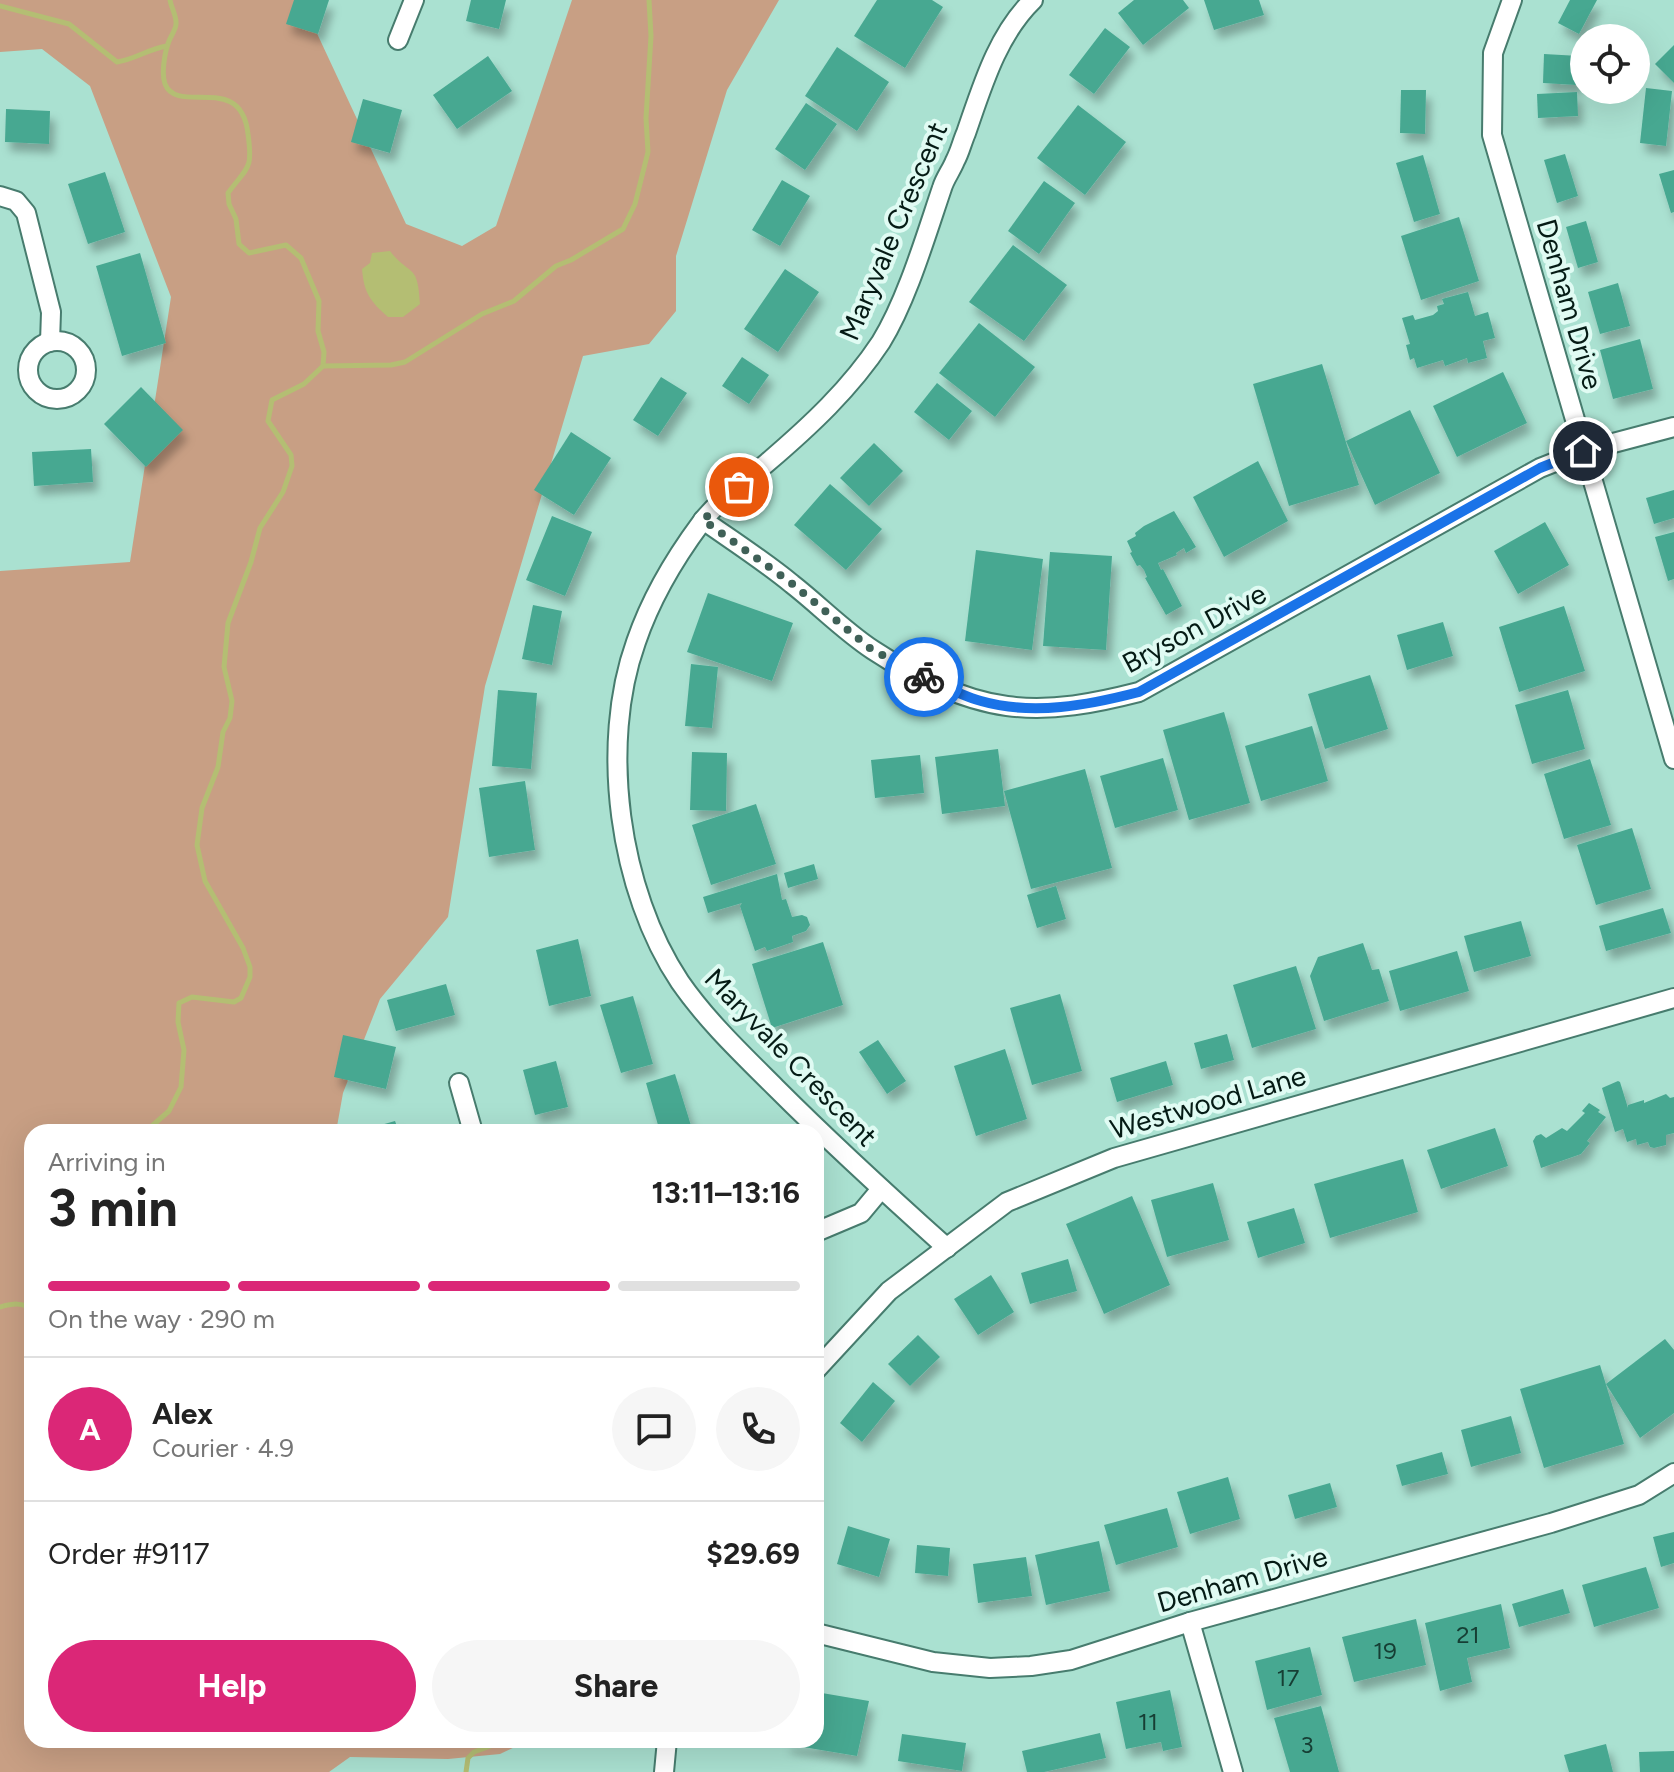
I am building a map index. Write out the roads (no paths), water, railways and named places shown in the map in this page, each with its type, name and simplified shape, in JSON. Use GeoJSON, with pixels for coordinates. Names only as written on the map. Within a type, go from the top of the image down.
{"type":"FeatureCollection","features":[{"type":"Feature","properties":{"kind":"street"},"geometry":{"type":"LineString","coordinates":[[398,40],[414,0]]}},
{"type":"Feature","properties":{"kind":"street","name":"Maryvale Crescent"},"geometry":{"type":"LineString","coordinates":[[813,1124],[748,1061],[682,984],[660,949],[626,855],[618,790],[619,734],[625,687],[635,642],[656,597],[703,520],[844,392],[878,346],[916,260],[943,183],[956,161],[988,73],[1009,29],[1033,0]]}},
{"type":"Feature","properties":{"kind":"street","name":"Denham Drive"},"geometry":{"type":"LineString","coordinates":[[1512,0],[1493,53],[1492,135],[1674,759]]}},
{"type":"Feature","properties":{"kind":"street"},"geometry":{"type":"LineString","coordinates":[[8,198],[26,213],[51,312],[50,342]]}},
{"type":"Feature","properties":{"kind":"street","name":"Bryson Drive"},"geometry":{"type":"LineString","coordinates":[[703,520],[790,582],[871,649],[914,672],[981,701],[1009,707],[1094,703],[1139,692],[1540,468],[1583,451],[1674,427]]}},
{"type":"Feature","properties":{"kind":"street","name":"Westwood Lane"},"geometry":{"type":"LineString","coordinates":[[824,1361],[889,1291],[1007,1202],[1114,1158],[1674,998]]}},
{"type":"Feature","properties":{"kind":"street"},"geometry":{"type":"LineString","coordinates":[[459,1083],[471,1124]]}},
{"type":"Feature","properties":{"kind":"street","name":"Maryvale Crescent"},"geometry":{"type":"LineString","coordinates":[[824,1134],[947,1248]]}},
{"type":"Feature","properties":{"kind":"street"},"geometry":{"type":"LineString","coordinates":[[824,1229],[861,1213],[881,1189]]}},
{"type":"Feature","properties":{"kind":"street","name":"Denham Drive"},"geometry":{"type":"LineString","coordinates":[[824,1635],[933,1662],[990,1668],[1071,1660],[1190,1622],[1551,1523],[1639,1495],[1674,1473]]}},
{"type":"Feature","properties":{"kind":"street"},"geometry":{"type":"LineString","coordinates":[[1190,1622],[1233,1772]]}},
{"type":"Feature","properties":{"kind":"street"},"geometry":{"type":"LineString","coordinates":[[664,1772],[666,1748]]}},
{"type":"Feature","properties":{"kind":"waterway"},"geometry":{"type":"LineString","coordinates":[[170,0],[176,24],[165,56],[165,84],[172,93],[182,96],[222,99],[234,104],[243,115],[248,134],[249,161],[228,193],[239,244],[249,253],[286,245],[301,258],[319,301],[318,331],[324,352],[323,366]]}},
{"type":"Feature","properties":{"kind":"waterway"},"geometry":{"type":"LineString","coordinates":[[154,1124],[169,1111],[181,1087],[184,1050],[178,1022],[179,1003],[192,997],[234,1002],[241,998],[250,977],[243,948],[205,881],[197,845],[202,808],[218,767],[223,732],[230,718],[232,701],[224,667],[228,623],[260,528],[283,492],[292,466],[291,455],[268,421],[272,400],[304,384],[323,366],[405,362],[482,314],[514,301],[556,266],[623,229],[635,204],[648,152],[649,0]]}},
{"type":"Feature","properties":{"kind":"waterway"},"geometry":{"type":"LineString","coordinates":[[0,6],[69,24],[117,62],[167,46]]}},
{"type":"Feature","properties":{"kind":"waterway"},"geometry":{"type":"LineString","coordinates":[[0,1307],[13,1304],[24,1306]]}},
{"type":"Feature","properties":{"kind":"waterway"},"geometry":{"type":"LineString","coordinates":[[466,1772],[468,1758],[485,1748]]}}]}
